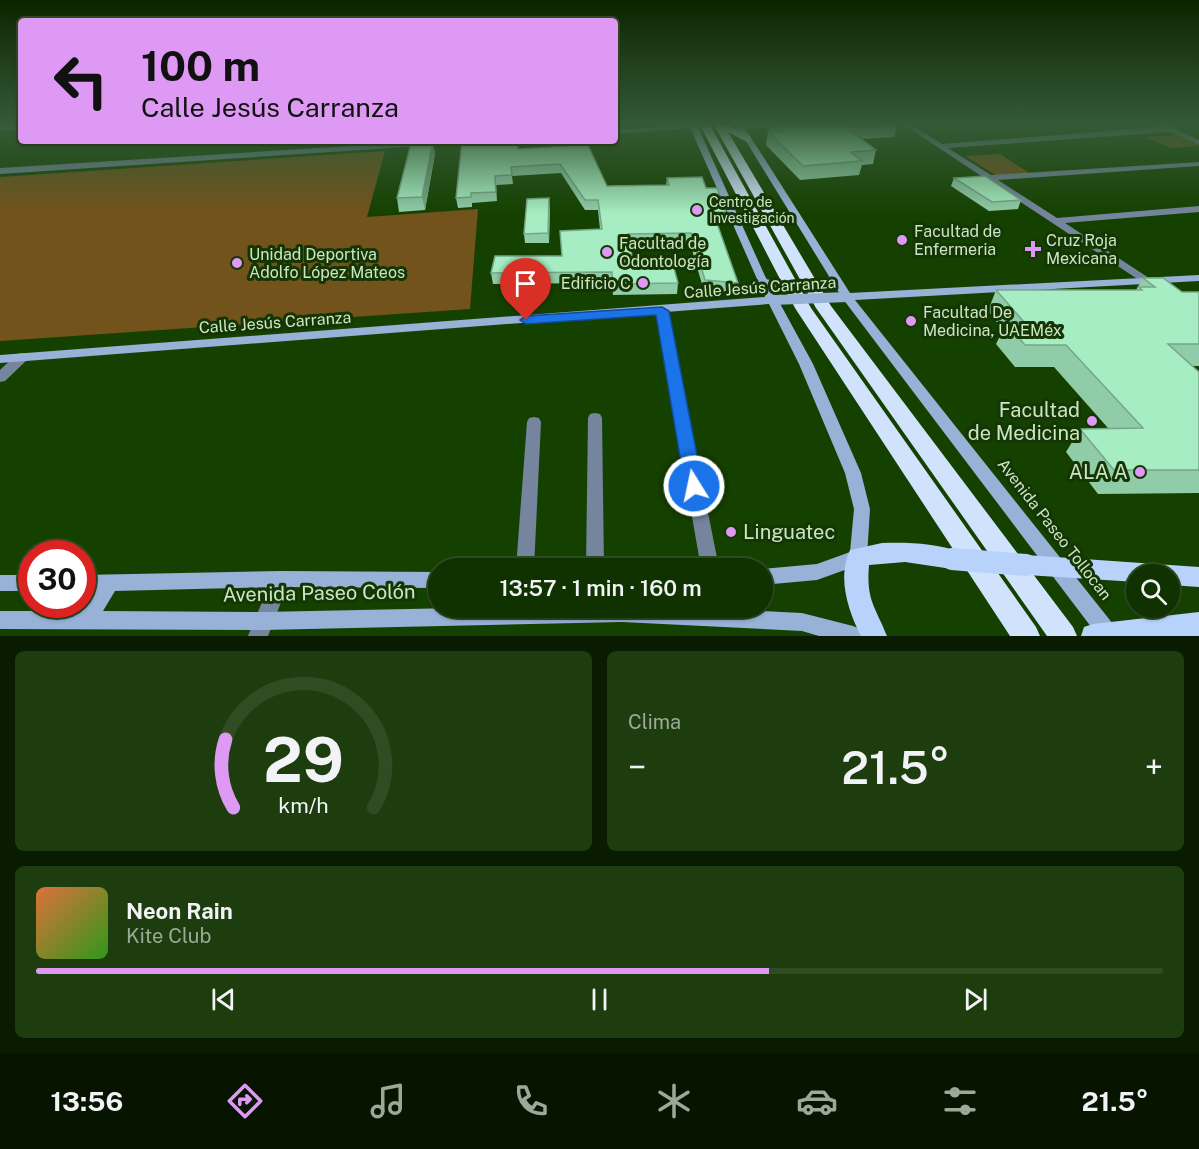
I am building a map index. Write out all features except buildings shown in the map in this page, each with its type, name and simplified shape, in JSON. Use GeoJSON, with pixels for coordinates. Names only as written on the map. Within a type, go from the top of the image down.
{"type":"FeatureCollection","features":[{"type":"Feature","properties":{"kind":"highway"},"geometry":{"type":"LineString","coordinates":[[714,155],[803,309],[1026,636]]}},
{"type":"Feature","properties":{"kind":"highway"},"geometry":{"type":"LineString","coordinates":[[737,155],[795,261],[824,308],[1063,636]]}},
{"type":"Feature","properties":{"kind":"main road"},"geometry":{"type":"LineString","coordinates":[[710,155],[764,284],[806,364],[853,473],[862,508],[855,585],[858,604],[866,623],[875,636]]}},
{"type":"Feature","properties":{"kind":"main road","name":"Avenida Paseo Tollocan"},"geometry":{"type":"LineString","coordinates":[[757,155],[847,297],[1057,567],[1104,635]]}},
{"type":"Feature","properties":{"kind":"main road","name":"Calle Jesús Carranza"},"geometry":{"type":"LineString","coordinates":[[0,359],[662,311],[773,300],[1199,278]]}},
{"type":"Feature","properties":{"kind":"main road"},"geometry":{"type":"LineString","coordinates":[[764,284],[789,288],[836,281]]}},
{"type":"Feature","properties":{"kind":"main road"},"geometry":{"type":"LineString","coordinates":[[773,577],[817,572],[858,557],[894,552],[918,553],[952,559],[1126,571]]}},
{"type":"Feature","properties":{"kind":"main road"},"geometry":{"type":"LineString","coordinates":[[1180,576],[1199,577]]}},
{"type":"Feature","properties":{"kind":"main road","name":"Avenida Paseo Colón"},"geometry":{"type":"LineString","coordinates":[[96,583],[281,579],[428,580]]}},
{"type":"Feature","properties":{"kind":"main road"},"geometry":{"type":"LineString","coordinates":[[0,583],[18,583]]}},
{"type":"Feature","properties":{"kind":"main road"},"geometry":{"type":"LineString","coordinates":[[87,619],[110,583]]}},
{"type":"Feature","properties":{"kind":"main road","name":"Avenida Paseo Colón"},"geometry":{"type":"LineString","coordinates":[[0,620],[87,619],[260,628],[622,613],[802,622],[853,636]]}},
{"type":"Feature","properties":{"kind":"main road"},"geometry":{"type":"LineString","coordinates":[[1104,635],[1199,624]]}},
{"type":"Feature","properties":{"kind":"street"},"geometry":{"type":"LineString","coordinates":[[0,171],[253,155]]}},
{"type":"Feature","properties":{"kind":"street"},"geometry":{"type":"LineString","coordinates":[[954,155],[1146,280]]}},
{"type":"Feature","properties":{"kind":"street"},"geometry":{"type":"LineString","coordinates":[[988,178],[1199,164]]}},
{"type":"Feature","properties":{"kind":"street"},"geometry":{"type":"LineString","coordinates":[[1056,221],[1199,209]]}},
{"type":"Feature","properties":{"kind":"street"},"geometry":{"type":"LineString","coordinates":[[662,311],[708,558]]}},
{"type":"Feature","properties":{"kind":"street"},"geometry":{"type":"LineString","coordinates":[[0,378],[22,357]]}},
{"type":"Feature","properties":{"kind":"street"},"geometry":{"type":"LineString","coordinates":[[595,418],[595,558]]}},
{"type":"Feature","properties":{"kind":"street"},"geometry":{"type":"LineString","coordinates":[[526,558],[534,422]]}},
{"type":"Feature","properties":{"kind":"street"},"geometry":{"type":"LineString","coordinates":[[260,628],[281,579]]}},
{"type":"Feature","properties":{"kind":"shaded area","name":"Unidad Deportiva Adolfo López Mateos"},"geometry":{"type":"Polygon","coordinates":[[[331,155],[384,155],[367,217],[478,209],[470,309],[0,341],[0,177],[331,155]]]}},
{"type":"Feature","properties":{"kind":"shaded area"},"geometry":{"type":"Polygon","coordinates":[[[1001,155],[1029,173],[997,176],[965,156],[1001,155]]]}},
{"type":"Feature","properties":{"kind":"place","name":"Centro de Investigación"},"geometry":{"type":"Point","coordinates":[697,210]}},
{"type":"Feature","properties":{"kind":"place","name":"Facultad de Enfermeria"},"geometry":{"type":"Point","coordinates":[902,240]}},
{"type":"Feature","properties":{"kind":"place","name":"Cruz Roja Mexicana"},"geometry":{"type":"Point","coordinates":[1033,249]}},
{"type":"Feature","properties":{"kind":"place","name":"Facultad de Odontología"},"geometry":{"type":"Point","coordinates":[607,252]}},
{"type":"Feature","properties":{"kind":"place","name":"Unidad Deportiva Adolfo López Mateos"},"geometry":{"type":"Point","coordinates":[237,263]}},
{"type":"Feature","properties":{"kind":"place","name":"Edificio C"},"geometry":{"type":"Point","coordinates":[643,283]}},
{"type":"Feature","properties":{"kind":"place","name":"Facultad De Medicina, UAEMéx"},"geometry":{"type":"Point","coordinates":[911,321]}},
{"type":"Feature","properties":{"kind":"place","name":"Facultad de Medicina"},"geometry":{"type":"Point","coordinates":[1092,421]}},
{"type":"Feature","properties":{"kind":"place","name":"ALA A"},"geometry":{"type":"Point","coordinates":[1140,472]}},
{"type":"Feature","properties":{"kind":"place","name":"Linguatec"},"geometry":{"type":"Point","coordinates":[731,532]}},
{"type":"Feature","properties":{"kind":"route"},"geometry":{"type":"LineString","coordinates":[[526,320],[662,311],[694,486]]}}]}
